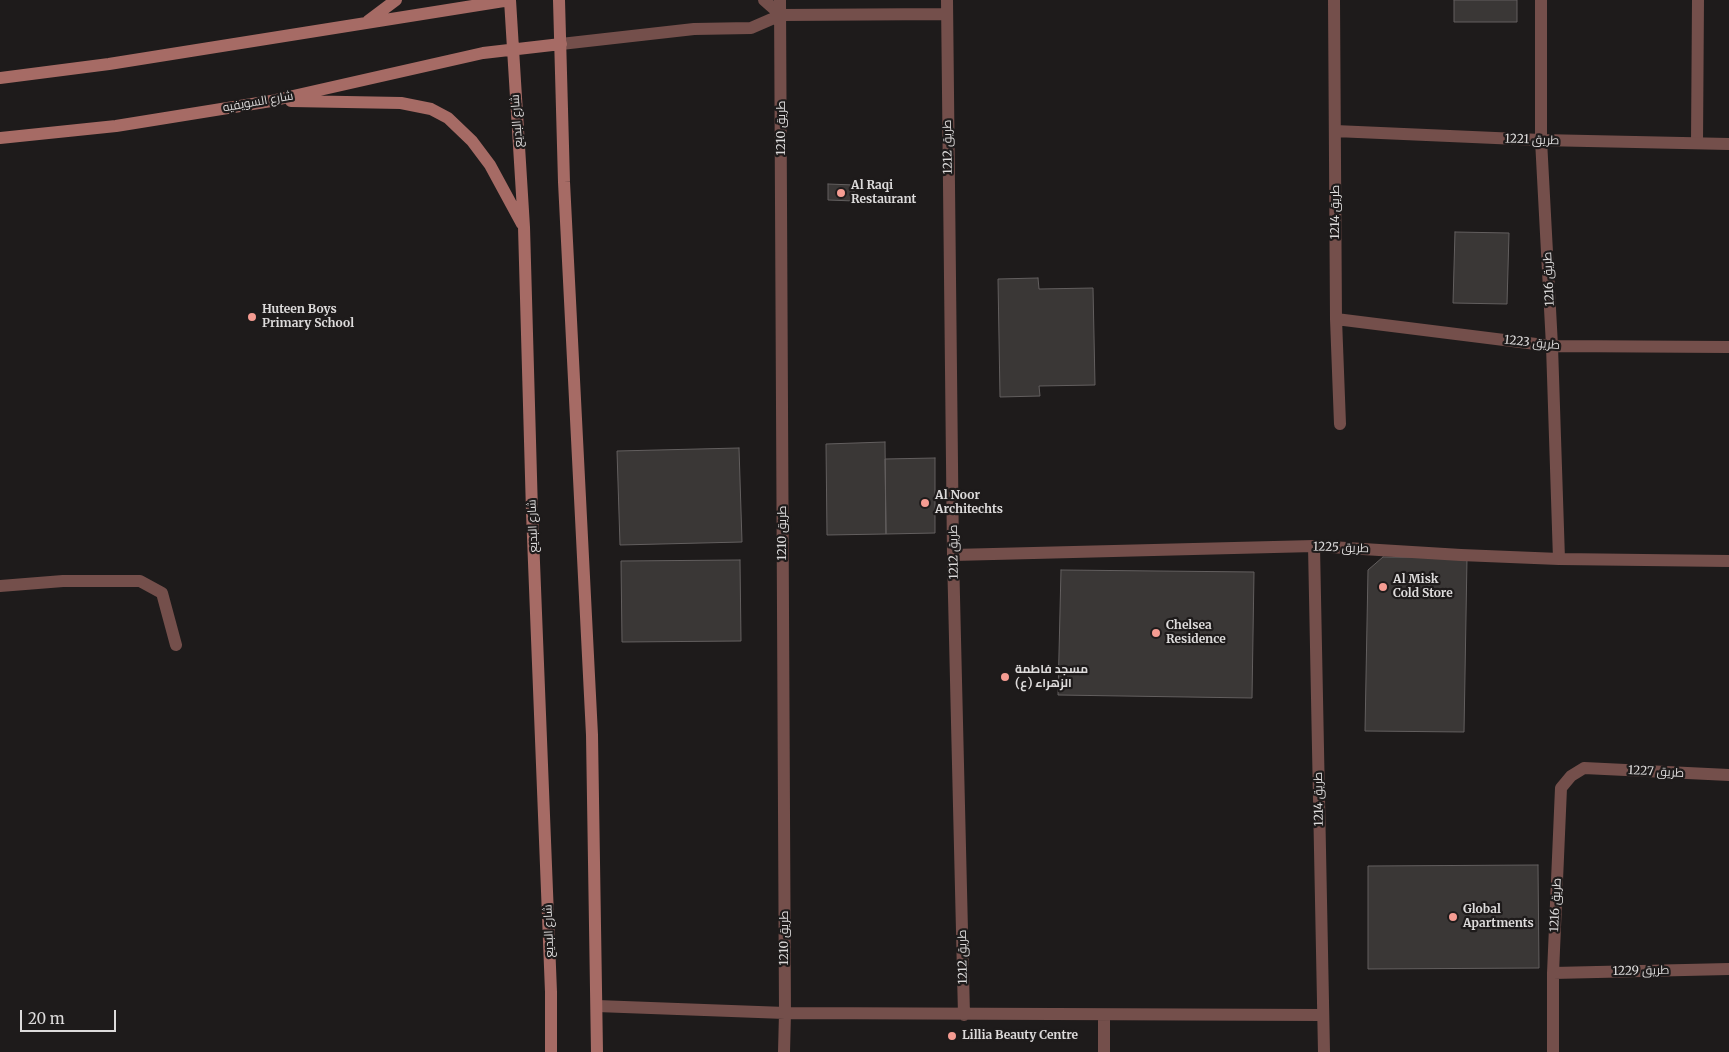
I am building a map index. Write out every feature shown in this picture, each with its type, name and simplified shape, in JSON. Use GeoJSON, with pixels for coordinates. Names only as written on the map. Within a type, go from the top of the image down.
{"type":"FeatureCollection","features":[{"type":"Feature","properties":{"kind":"street"},"geometry":{"type":"LineString","coordinates":[[366,22],[396,0]]}},
{"type":"Feature","properties":{"kind":"street"},"geometry":{"type":"LineString","coordinates":[[0,78],[108,64],[510,0]]}},
{"type":"Feature","properties":{"kind":"street","name":"شارع البديع"},"geometry":{"type":"LineString","coordinates":[[510,0],[524,227],[532,502],[551,992],[551,1052]]}},
{"type":"Feature","properties":{"kind":"street"},"geometry":{"type":"LineString","coordinates":[[559,0],[564,182],[592,735],[597,1052]]}},
{"type":"Feature","properties":{"kind":"street"},"geometry":{"type":"LineString","coordinates":[[764,0],[781,15]]}},
{"type":"Feature","properties":{"kind":"street","name":"طريق 1210"},"geometry":{"type":"LineString","coordinates":[[780,0],[784,1052]]}},
{"type":"Feature","properties":{"kind":"street","name":"طريق 1212"},"geometry":{"type":"LineString","coordinates":[[947,0],[953,555],[964,1015]]}},
{"type":"Feature","properties":{"kind":"street","name":"طريق 1214"},"geometry":{"type":"LineString","coordinates":[[1334,0],[1336,319],[1340,424]]}},
{"type":"Feature","properties":{"kind":"street","name":"طريق 1216"},"geometry":{"type":"LineString","coordinates":[[1540,0],[1541,140],[1552,346],[1559,559]]}},
{"type":"Feature","properties":{"kind":"street"},"geometry":{"type":"LineString","coordinates":[[1697,143],[1698,0]]}},
{"type":"Feature","properties":{"kind":"street"},"geometry":{"type":"LineString","coordinates":[[512,50],[694,30],[751,28],[781,15],[946,14]]}},
{"type":"Feature","properties":{"kind":"street","name":"شارع السويفيه"},"geometry":{"type":"LineString","coordinates":[[0,138],[116,126],[271,101],[483,53],[512,50]]}},
{"type":"Feature","properties":{"kind":"street"},"geometry":{"type":"LineString","coordinates":[[271,101],[401,103],[431,110],[448,118],[472,141],[490,165],[524,227]]}},
{"type":"Feature","properties":{"kind":"street","name":"طريق 1221"},"geometry":{"type":"LineString","coordinates":[[1335,131],[1541,140],[1729,144]]}},
{"type":"Feature","properties":{"kind":"street","name":"طريق 1223"},"geometry":{"type":"LineString","coordinates":[[1336,319],[1552,346],[1729,347]]}},
{"type":"Feature","properties":{"kind":"street","name":"طريق 1214"},"geometry":{"type":"LineString","coordinates":[[1314,546],[1324,1052]]}},
{"type":"Feature","properties":{"kind":"street","name":"طريق 1225"},"geometry":{"type":"LineString","coordinates":[[953,555],[1314,546],[1559,559],[1729,562]]}},
{"type":"Feature","properties":{"kind":"street"},"geometry":{"type":"LineString","coordinates":[[0,586],[63,580],[140,581],[162,594],[171,620],[176,645]]}},
{"type":"Feature","properties":{"kind":"street","name":"طريق 1216"},"geometry":{"type":"LineString","coordinates":[[1553,1052],[1553,973],[1561,788],[1571,776],[1584,768]]}},
{"type":"Feature","properties":{"kind":"street","name":"طريق 1227"},"geometry":{"type":"LineString","coordinates":[[1584,768],[1729,775]]}},
{"type":"Feature","properties":{"kind":"street","name":"طريق 1229"},"geometry":{"type":"LineString","coordinates":[[1553,973],[1729,968]]}},
{"type":"Feature","properties":{"kind":"street"},"geometry":{"type":"LineString","coordinates":[[597,1006],[785,1013],[1324,1015]]}},
{"type":"Feature","properties":{"kind":"street"},"geometry":{"type":"LineString","coordinates":[[1104,1015],[1104,1052]]}},
{"type":"Feature","properties":{"kind":"building"},"geometry":{"type":"Polygon","coordinates":[[[1454,0],[1517,0],[1517,22],[1454,22],[1454,0]]]}},
{"type":"Feature","properties":{"kind":"building","name":"Al Raqi Restaurant"},"geometry":{"type":"Polygon","coordinates":[[[828,184],[854,185],[854,201],[828,200],[828,184]]]}},
{"type":"Feature","properties":{"kind":"building"},"geometry":{"type":"Polygon","coordinates":[[[1455,232],[1509,233],[1507,304],[1453,303],[1455,232]]]}},
{"type":"Feature","properties":{"kind":"building"},"geometry":{"type":"Polygon","coordinates":[[[1038,278],[1039,289],[1093,288],[1095,385],[1039,386],[1040,396],[1000,397],[998,279],[1038,278]]]}},
{"type":"Feature","properties":{"kind":"building"},"geometry":{"type":"Polygon","coordinates":[[[885,442],[886,534],[827,535],[826,444],[885,442]]]}},
{"type":"Feature","properties":{"kind":"building"},"geometry":{"type":"Polygon","coordinates":[[[739,448],[742,542],[620,545],[617,451],[739,448]]]}},
{"type":"Feature","properties":{"kind":"building"},"geometry":{"type":"Polygon","coordinates":[[[935,458],[935,533],[886,534],[885,459],[935,458]]]}},
{"type":"Feature","properties":{"kind":"building"},"geometry":{"type":"Polygon","coordinates":[[[1383,557],[1467,558],[1464,732],[1365,731],[1368,570],[1383,557]]]}},
{"type":"Feature","properties":{"kind":"building"},"geometry":{"type":"Polygon","coordinates":[[[740,560],[741,641],[622,642],[621,561],[740,560]]]}},
{"type":"Feature","properties":{"kind":"building","name":"Chelsea Residence"},"geometry":{"type":"Polygon","coordinates":[[[1061,570],[1254,572],[1252,698],[1058,695],[1061,570]]]}},
{"type":"Feature","properties":{"kind":"building","name":"Global Apartments"},"geometry":{"type":"Polygon","coordinates":[[[1538,865],[1539,968],[1368,969],[1368,866],[1538,865]]]}},
{"type":"Feature","properties":{"kind":"place","name":"Al Raqi Restaurant"},"geometry":{"type":"Point","coordinates":[841,193]}},
{"type":"Feature","properties":{"kind":"place","name":"Huteen Boys Primary School"},"geometry":{"type":"Point","coordinates":[252,317]}},
{"type":"Feature","properties":{"kind":"place","name":"Al Noor Architechts"},"geometry":{"type":"Point","coordinates":[925,503]}},
{"type":"Feature","properties":{"kind":"place","name":"Al Misk Cold Store"},"geometry":{"type":"Point","coordinates":[1383,587]}},
{"type":"Feature","properties":{"kind":"place","name":"Chelsea Residence"},"geometry":{"type":"Point","coordinates":[1156,633]}},
{"type":"Feature","properties":{"kind":"place","name":"مسجد فاطمة الزهراء (ع)"},"geometry":{"type":"Point","coordinates":[1005,677]}},
{"type":"Feature","properties":{"kind":"place","name":"Global Apartments"},"geometry":{"type":"Point","coordinates":[1453,917]}},
{"type":"Feature","properties":{"kind":"place","name":"Lillia Beauty Centre"},"geometry":{"type":"Point","coordinates":[952,1036]}}]}
